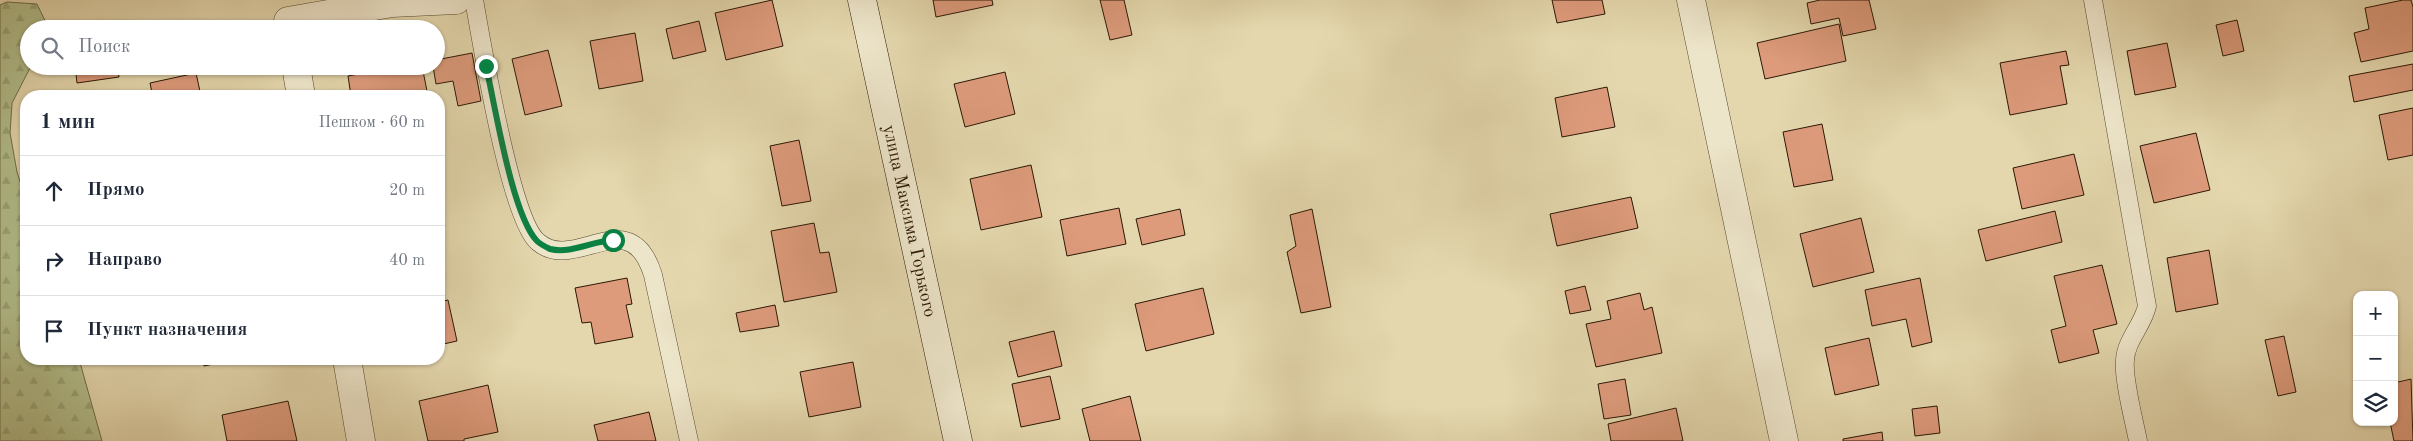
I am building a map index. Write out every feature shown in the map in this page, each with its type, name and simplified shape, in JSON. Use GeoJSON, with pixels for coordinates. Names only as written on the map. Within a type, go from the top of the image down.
{"type":"FeatureCollection","features":[{"type":"Feature","properties":{"kind":"street"},"geometry":{"type":"LineString","coordinates":[[287,17],[392,3],[456,0]]}},
{"type":"Feature","properties":{"kind":"street","name":"улица Максима Горького"},"geometry":{"type":"LineString","coordinates":[[862,0],[958,441]]}},
{"type":"Feature","properties":{"kind":"street"},"geometry":{"type":"LineString","coordinates":[[1691,0],[1784,441]]}},
{"type":"Feature","properties":{"kind":"street"},"geometry":{"type":"LineString","coordinates":[[298,75],[300,90]]}},
{"type":"Feature","properties":{"kind":"street"},"geometry":{"type":"LineString","coordinates":[[348,365],[361,441]]}},
{"type":"Feature","properties":{"kind":"lane"},"geometry":{"type":"LineString","coordinates":[[474,0],[508,164],[518,206],[526,224],[537,242],[548,248],[561,251],[613,240],[630,242],[642,250],[649,261],[653,276],[689,441]]}},
{"type":"Feature","properties":{"kind":"lane"},"geometry":{"type":"LineString","coordinates":[[2093,0],[2147,306],[2145,314],[2129,343],[2125,360],[2138,441]]}},
{"type":"Feature","properties":{"kind":"green space"},"geometry":{"type":"Polygon","coordinates":[[[7,2],[37,4],[45,20],[20,20],[20,75],[26,75],[12,103],[10,133],[20,181],[20,365],[81,365],[102,441],[0,441],[0,5],[7,2]]]}},
{"type":"Feature","properties":{"kind":"building"},"geometry":{"type":"Polygon","coordinates":[[[772,0],[783,46],[726,60],[715,13],[772,0]]]}},
{"type":"Feature","properties":{"kind":"building"},"geometry":{"type":"Polygon","coordinates":[[[933,0],[992,0],[993,5],[936,17],[933,0]]]}},
{"type":"Feature","properties":{"kind":"building"},"geometry":{"type":"Polygon","coordinates":[[[1100,0],[1124,0],[1132,35],[1110,40],[1100,0]]]}},
{"type":"Feature","properties":{"kind":"building"},"geometry":{"type":"Polygon","coordinates":[[[1552,0],[1602,0],[1605,14],[1557,23],[1552,0]]]}},
{"type":"Feature","properties":{"kind":"building"},"geometry":{"type":"Polygon","coordinates":[[[1820,0],[1869,0],[1876,29],[1843,36],[1839,18],[1811,24],[1807,3],[1820,0]]]}},
{"type":"Feature","properties":{"kind":"building"},"geometry":{"type":"Polygon","coordinates":[[[2411,0],[2413,7],[2413,51],[2361,62],[2354,33],[2369,29],[2365,8],[2411,0]]]}},
{"type":"Feature","properties":{"kind":"building"},"geometry":{"type":"Polygon","coordinates":[[[2237,20],[2244,51],[2223,56],[2216,25],[2237,20]]]}},
{"type":"Feature","properties":{"kind":"building"},"geometry":{"type":"Polygon","coordinates":[[[699,21],[706,51],[673,59],[666,29],[699,21]]]}},
{"type":"Feature","properties":{"kind":"building"},"geometry":{"type":"Polygon","coordinates":[[[1839,24],[1846,61],[1765,79],[1757,43],[1839,24]]]}},
{"type":"Feature","properties":{"kind":"building"},"geometry":{"type":"Polygon","coordinates":[[[635,33],[643,81],[599,89],[590,41],[635,33]]]}},
{"type":"Feature","properties":{"kind":"building"},"geometry":{"type":"Polygon","coordinates":[[[2167,43],[2176,87],[2135,95],[2127,51],[2167,43]]]}},
{"type":"Feature","properties":{"kind":"building"},"geometry":{"type":"Polygon","coordinates":[[[548,50],[562,106],[525,115],[512,59],[548,50]]]}},
{"type":"Feature","properties":{"kind":"building"},"geometry":{"type":"Polygon","coordinates":[[[2066,51],[2069,65],[2060,66],[2067,104],[2010,115],[2000,63],[2066,51]]]}},
{"type":"Feature","properties":{"kind":"building"},"geometry":{"type":"Polygon","coordinates":[[[472,53],[481,101],[458,106],[453,81],[436,84],[434,75],[445,75],[445,58],[472,53]]]}},
{"type":"Feature","properties":{"kind":"building"},"geometry":{"type":"Polygon","coordinates":[[[2413,64],[2413,90],[2354,102],[2349,76],[2413,64]]]}},
{"type":"Feature","properties":{"kind":"building"},"geometry":{"type":"Polygon","coordinates":[[[1005,72],[1015,114],[965,127],[954,84],[1005,72]]]}},
{"type":"Feature","properties":{"kind":"building"},"geometry":{"type":"Polygon","coordinates":[[[76,75],[119,75],[119,77],[77,83],[76,75]]]}},
{"type":"Feature","properties":{"kind":"building"},"geometry":{"type":"Polygon","coordinates":[[[187,75],[196,75],[200,90],[151,90],[150,83],[187,75]]]}},
{"type":"Feature","properties":{"kind":"building"},"geometry":{"type":"Polygon","coordinates":[[[424,75],[427,90],[350,90],[348,76],[424,75]]]}},
{"type":"Feature","properties":{"kind":"building"},"geometry":{"type":"Polygon","coordinates":[[[1607,87],[1615,127],[1562,137],[1555,98],[1607,87]]]}},
{"type":"Feature","properties":{"kind":"building"},"geometry":{"type":"Polygon","coordinates":[[[2413,108],[2413,155],[2388,160],[2379,115],[2413,108]]]}},
{"type":"Feature","properties":{"kind":"building"},"geometry":{"type":"Polygon","coordinates":[[[1822,124],[1833,180],[1794,187],[1783,132],[1822,124]]]}},
{"type":"Feature","properties":{"kind":"building"},"geometry":{"type":"Polygon","coordinates":[[[2196,133],[2210,190],[2154,203],[2140,146],[2196,133]]]}},
{"type":"Feature","properties":{"kind":"building"},"geometry":{"type":"Polygon","coordinates":[[[799,140],[811,201],[782,206],[770,146],[799,140]]]}},
{"type":"Feature","properties":{"kind":"building"},"geometry":{"type":"Polygon","coordinates":[[[2074,154],[2084,195],[2022,209],[2013,168],[2074,154]]]}},
{"type":"Feature","properties":{"kind":"building"},"geometry":{"type":"Polygon","coordinates":[[[1031,165],[1042,217],[981,230],[970,179],[1031,165]]]}},
{"type":"Feature","properties":{"kind":"building"},"geometry":{"type":"Polygon","coordinates":[[[1631,197],[1638,228],[1557,246],[1550,214],[1631,197]]]}},
{"type":"Feature","properties":{"kind":"building"},"geometry":{"type":"Polygon","coordinates":[[[1119,208],[1126,244],[1067,256],[1060,220],[1119,208]]]}},
{"type":"Feature","properties":{"kind":"building"},"geometry":{"type":"Polygon","coordinates":[[[1180,209],[1185,235],[1142,245],[1136,219],[1180,209]]]}},
{"type":"Feature","properties":{"kind":"building"},"geometry":{"type":"Polygon","coordinates":[[[1312,209],[1331,307],[1301,313],[1287,252],[1296,246],[1290,215],[1312,209]]]}},
{"type":"Feature","properties":{"kind":"building"},"geometry":{"type":"Polygon","coordinates":[[[2055,211],[2062,242],[1986,261],[1978,230],[2055,211]]]}},
{"type":"Feature","properties":{"kind":"building"},"geometry":{"type":"Polygon","coordinates":[[[1861,218],[1874,272],[1813,287],[1800,234],[1861,218]]]}},
{"type":"Feature","properties":{"kind":"building"},"geometry":{"type":"Polygon","coordinates":[[[814,223],[820,253],[829,252],[837,292],[784,302],[771,231],[814,223]]]}},
{"type":"Feature","properties":{"kind":"building"},"geometry":{"type":"Polygon","coordinates":[[[2209,250],[2218,304],[2176,312],[2167,258],[2209,250]]]}},
{"type":"Feature","properties":{"kind":"building"},"geometry":{"type":"Polygon","coordinates":[[[2102,265],[2117,324],[2093,330],[2099,353],[2059,363],[2051,330],[2066,326],[2054,276],[2102,265]]]}},
{"type":"Feature","properties":{"kind":"building"},"geometry":{"type":"Polygon","coordinates":[[[627,278],[632,304],[626,305],[633,337],[595,344],[591,322],[582,323],[575,288],[627,278]]]}},
{"type":"Feature","properties":{"kind":"building"},"geometry":{"type":"Polygon","coordinates":[[[1920,278],[1932,342],[1912,347],[1906,319],[1872,326],[1865,290],[1920,278]]]}},
{"type":"Feature","properties":{"kind":"building"},"geometry":{"type":"Polygon","coordinates":[[[1585,286],[1591,310],[1570,314],[1565,291],[1585,286]]]}},
{"type":"Feature","properties":{"kind":"building"},"geometry":{"type":"Polygon","coordinates":[[[1203,288],[1214,334],[1146,351],[1135,304],[1203,288]]]}},
{"type":"Feature","properties":{"kind":"building"},"geometry":{"type":"Polygon","coordinates":[[[1640,293],[1644,310],[1652,307],[1662,353],[1596,367],[1586,324],[1611,319],[1607,301],[1640,293]]]}},
{"type":"Feature","properties":{"kind":"building"},"geometry":{"type":"Polygon","coordinates":[[[448,300],[457,341],[445,344],[445,301],[448,300]]]}},
{"type":"Feature","properties":{"kind":"building"},"geometry":{"type":"Polygon","coordinates":[[[775,305],[779,326],[740,332],[736,313],[775,305]]]}},
{"type":"Feature","properties":{"kind":"building"},"geometry":{"type":"Polygon","coordinates":[[[1054,331],[1062,366],[1018,377],[1009,342],[1054,331]]]}},
{"type":"Feature","properties":{"kind":"building"},"geometry":{"type":"Polygon","coordinates":[[[2284,336],[2296,392],[2278,396],[2265,340],[2284,336]]]}},
{"type":"Feature","properties":{"kind":"building"},"geometry":{"type":"Polygon","coordinates":[[[1869,338],[1879,385],[1835,395],[1825,348],[1869,338]]]}},
{"type":"Feature","properties":{"kind":"building"},"geometry":{"type":"Polygon","coordinates":[[[853,362],[861,407],[809,417],[800,372],[853,362]]]}},
{"type":"Feature","properties":{"kind":"building"},"geometry":{"type":"Polygon","coordinates":[[[1050,376],[1060,419],[1021,427],[1012,384],[1050,376]]]}},
{"type":"Feature","properties":{"kind":"building"},"geometry":{"type":"Polygon","coordinates":[[[1625,379],[1631,415],[1604,419],[1598,384],[1625,379]]]}},
{"type":"Feature","properties":{"kind":"building"},"geometry":{"type":"Polygon","coordinates":[[[2411,379],[2413,441],[2394,441],[2391,426],[2398,426],[2398,382],[2411,379]]]}},
{"type":"Feature","properties":{"kind":"building"},"geometry":{"type":"Polygon","coordinates":[[[488,385],[498,432],[464,439],[464,441],[428,441],[419,401],[488,385]]]}},
{"type":"Feature","properties":{"kind":"building"},"geometry":{"type":"Polygon","coordinates":[[[1130,396],[1141,441],[1090,441],[1082,409],[1130,396]]]}},
{"type":"Feature","properties":{"kind":"building"},"geometry":{"type":"Polygon","coordinates":[[[288,401],[297,441],[227,441],[222,415],[288,401]]]}},
{"type":"Feature","properties":{"kind":"building"},"geometry":{"type":"Polygon","coordinates":[[[1937,406],[1940,433],[1915,436],[1912,409],[1937,406]]]}},
{"type":"Feature","properties":{"kind":"building"},"geometry":{"type":"Polygon","coordinates":[[[1676,408],[1683,441],[1611,441],[1608,424],[1676,408]]]}},
{"type":"Feature","properties":{"kind":"building"},"geometry":{"type":"Polygon","coordinates":[[[649,412],[656,441],[598,441],[594,425],[649,412]]]}},
{"type":"Feature","properties":{"kind":"building"},"geometry":{"type":"Polygon","coordinates":[[[1882,432],[1883,441],[1843,441],[1843,439],[1882,432]]]}},
{"type":"Feature","properties":{"kind":"route"},"geometry":{"type":"LineString","coordinates":[[486,66],[518,206],[537,242],[548,248],[561,251],[613,240]]}}]}
